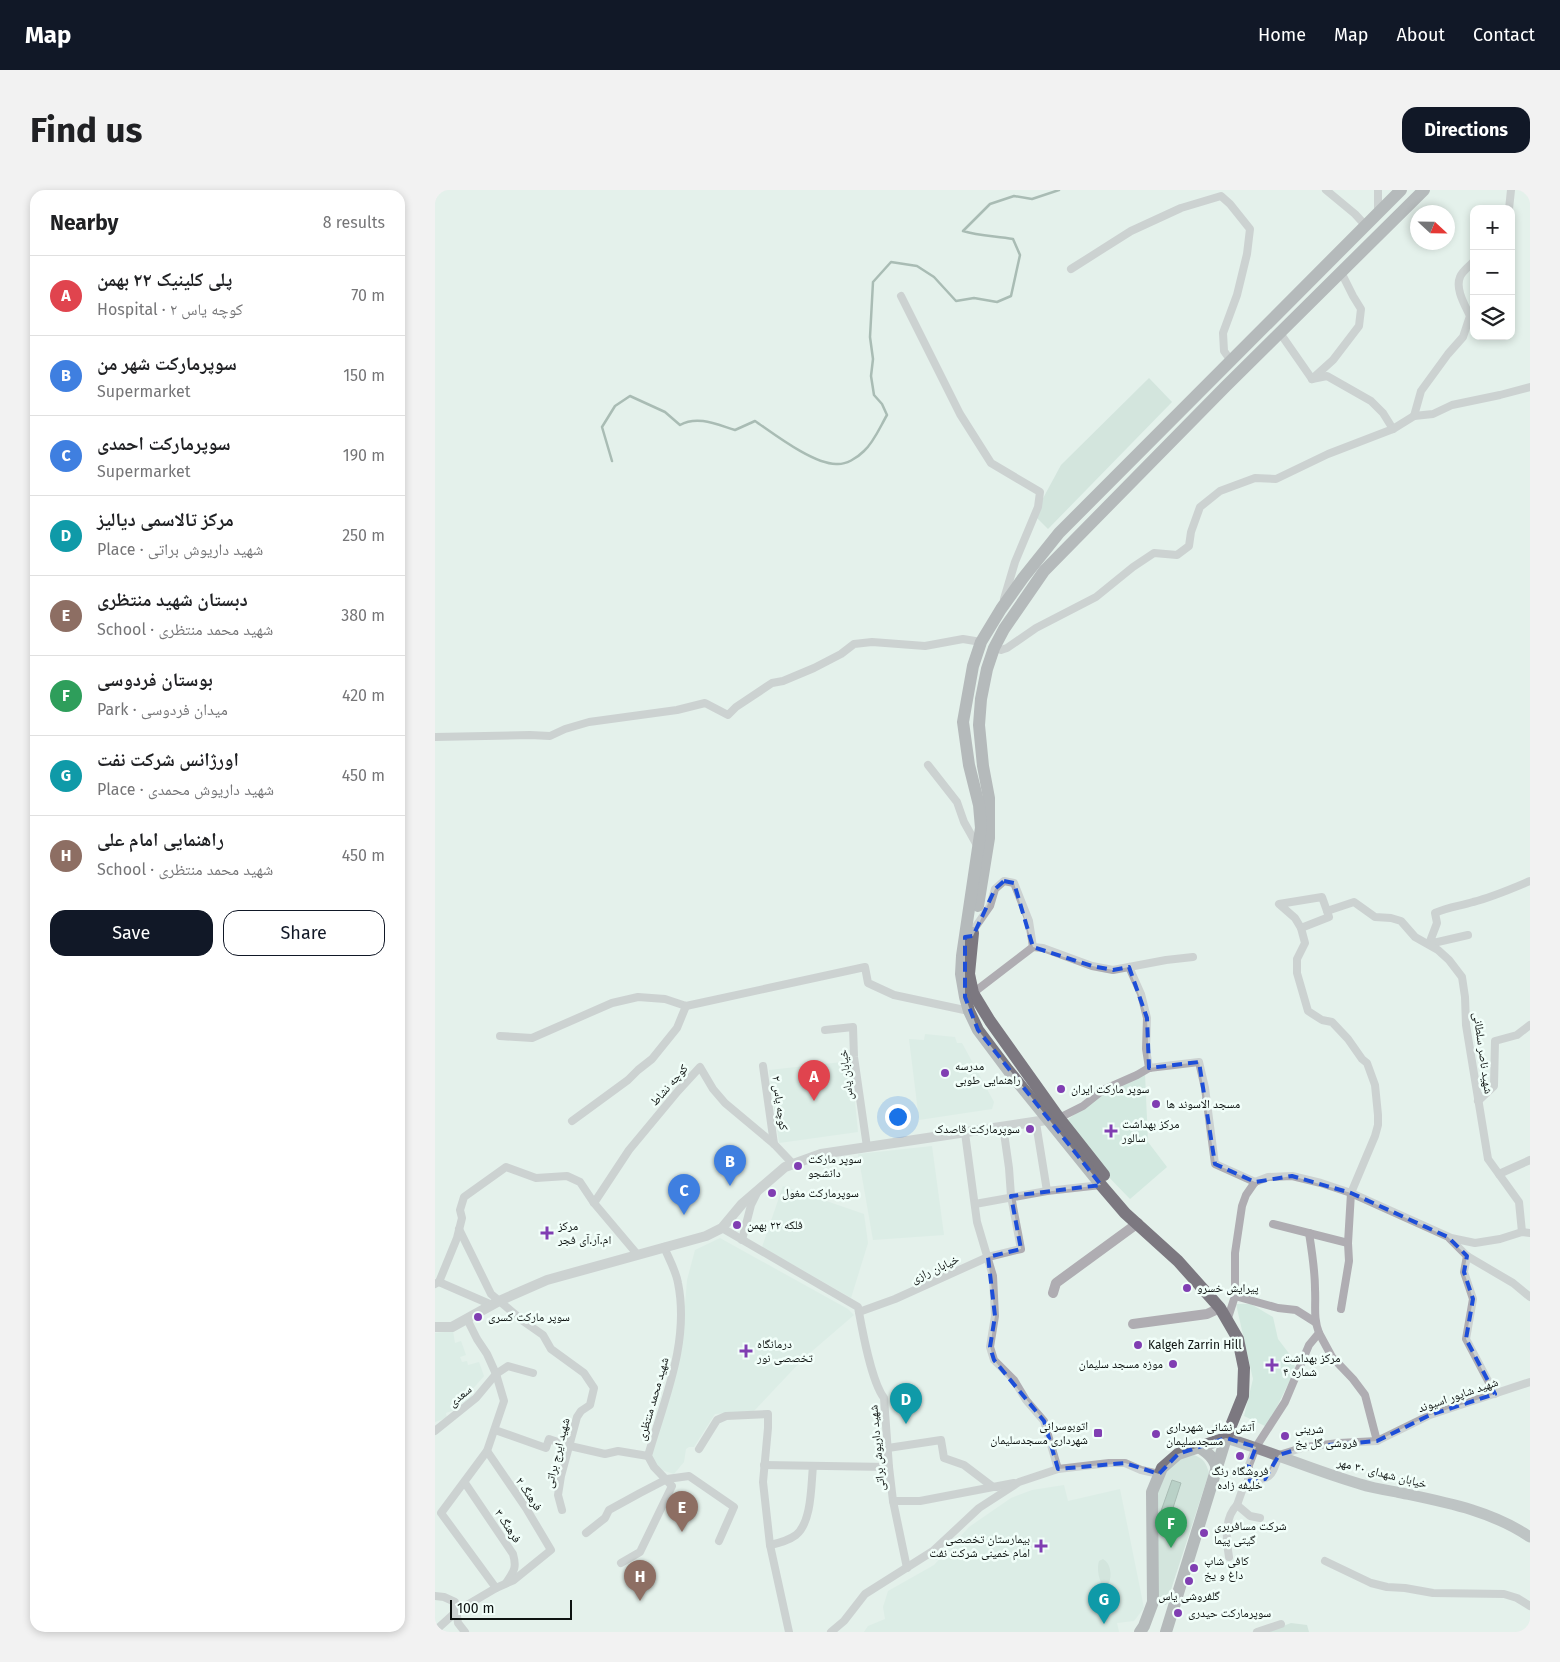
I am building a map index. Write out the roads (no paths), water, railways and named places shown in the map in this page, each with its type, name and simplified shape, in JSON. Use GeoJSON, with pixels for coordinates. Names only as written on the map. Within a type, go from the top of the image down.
{"type":"FeatureCollection","features":[{"type":"Feature","properties":{"kind":"main road"},"geometry":{"type":"LineString","coordinates":[[1139,1224],[1132,1209],[1048,1120],[973,993],[969,974],[970,934],[981,828],[979,805],[969,765],[963,722],[973,666],[981,642],[1001,609],[1059,533],[1401,190]]}},
{"type":"Feature","properties":{"kind":"main road"},"geometry":{"type":"LineString","coordinates":[[1227,1438],[1178,1454],[1162,1468],[1159,1474],[1152,1492],[1153,1602],[1142,1629],[1165,1632],[1227,1438],[1243,1396],[1244,1368],[1238,1339],[1220,1308],[1178,1261],[1125,1213],[1101,1185],[978,1030],[969,1011],[961,974],[989,838],[989,798],[983,766],[979,725],[981,699],[987,669],[994,648],[1043,571],[1424,190]]}},
{"type":"Feature","properties":{"kind":"main road"},"geometry":{"type":"LineString","coordinates":[[981,642],[994,648]]}},
{"type":"Feature","properties":{"kind":"main road"},"geometry":{"type":"LineString","coordinates":[[978,1030],[990,1021]]}},
{"type":"Feature","properties":{"kind":"main road","name":"خیابان شهدای ۳۰ مهر"},"geometry":{"type":"LineString","coordinates":[[1227,1438],[1362,1485],[1483,1512],[1530,1538]]}},
{"type":"Feature","properties":{"kind":"main road"},"geometry":{"type":"LineString","coordinates":[[1199,1447],[1208,1453],[1214,1461],[1217,1471]]}},
{"type":"Feature","properties":{"kind":"street"},"geometry":{"type":"LineString","coordinates":[[1326,190],[1350,209],[1366,226]]}},
{"type":"Feature","properties":{"kind":"street"},"geometry":{"type":"LineString","coordinates":[[1378,190],[1378,214]]}},
{"type":"Feature","properties":{"kind":"street"},"geometry":{"type":"LineString","coordinates":[[1509,205],[1511,190]]}},
{"type":"Feature","properties":{"kind":"street"},"geometry":{"type":"LineString","coordinates":[[1071,269],[1131,231],[1181,208],[1221,196],[1230,204],[1249,229],[1247,254],[1237,295],[1223,333],[1225,351],[1231,361]]}},
{"type":"Feature","properties":{"kind":"street"},"geometry":{"type":"LineString","coordinates":[[1414,416],[1421,391],[1463,337],[1470,316],[1459,284],[1460,276],[1470,265]]}},
{"type":"Feature","properties":{"kind":"street"},"geometry":{"type":"LineString","coordinates":[[1312,379],[1333,360],[1359,326],[1361,309],[1341,272]]}},
{"type":"Feature","properties":{"kind":"street"},"geometry":{"type":"LineString","coordinates":[[901,296],[960,414],[991,463],[1040,492],[1038,507],[1015,562],[1001,609]]}},
{"type":"Feature","properties":{"kind":"street"},"geometry":{"type":"LineString","coordinates":[[1280,333],[1312,379]]}},
{"type":"Feature","properties":{"kind":"street"},"geometry":{"type":"LineString","coordinates":[[1463,337],[1470,335]]}},
{"type":"Feature","properties":{"kind":"street"},"geometry":{"type":"LineString","coordinates":[[1312,379],[1327,376],[1349,391],[1360,394],[1371,401],[1393,428]]}},
{"type":"Feature","properties":{"kind":"street"},"geometry":{"type":"LineString","coordinates":[[994,648],[1001,650],[1007,648],[1041,625],[1096,597],[1133,567],[1154,553],[1177,555],[1189,546],[1191,532],[1200,507],[1220,491],[1255,478],[1276,479],[1328,454],[1393,428],[1414,416],[1433,414],[1452,405],[1530,387]]}},
{"type":"Feature","properties":{"kind":"street"},"geometry":{"type":"LineString","coordinates":[[435,737],[530,734],[550,736],[565,729],[589,722],[677,710],[705,703],[728,715],[736,707],[772,683],[783,681],[813,668],[841,654],[855,644],[872,642],[925,646],[963,639],[981,642]]}},
{"type":"Feature","properties":{"kind":"street"},"geometry":{"type":"LineString","coordinates":[[928,765],[957,802],[964,822],[978,847]]}},
{"type":"Feature","properties":{"kind":"street"},"geometry":{"type":"LineString","coordinates":[[970,934],[990,906],[995,889],[1004,881],[1014,883],[1029,921],[1033,947]]}},
{"type":"Feature","properties":{"kind":"street"},"geometry":{"type":"LineString","coordinates":[[1429,944],[1437,923],[1435,913],[1499,894],[1530,881]]}},
{"type":"Feature","properties":{"kind":"street"},"geometry":{"type":"LineString","coordinates":[[1301,928],[1329,917],[1321,898],[1279,904],[1295,918],[1301,928],[1305,943],[1297,959],[1297,973],[1309,1011],[1322,1020],[1332,1022],[1348,1039],[1367,1063],[1375,1086],[1378,1125],[1351,1193],[1348,1243],[1349,1261],[1341,1309]]}},
{"type":"Feature","properties":{"kind":"street","name":"شهید ناصر سلطانی"},"geometry":{"type":"LineString","coordinates":[[1327,911],[1354,902],[1375,917],[1401,921],[1415,937],[1438,950],[1449,960],[1462,977],[1466,1025],[1488,1159],[1519,1202],[1526,1232]]}},
{"type":"Feature","properties":{"kind":"street"},"geometry":{"type":"LineString","coordinates":[[1429,944],[1468,935]]}},
{"type":"Feature","properties":{"kind":"street"},"geometry":{"type":"LineString","coordinates":[[973,993],[1033,947],[1043,948],[1092,966],[1113,970],[1167,960],[1193,958]]}},
{"type":"Feature","properties":{"kind":"street"},"geometry":{"type":"LineString","coordinates":[[500,1036],[532,1038],[612,1003],[638,997],[665,999],[686,1006],[865,967],[868,983],[894,995],[969,1011]]}},
{"type":"Feature","properties":{"kind":"street"},"geometry":{"type":"LineString","coordinates":[[1129,967],[1141,994],[1147,1018],[1146,1049],[1149,1068]]}},
{"type":"Feature","properties":{"kind":"street"},"geometry":{"type":"LineString","coordinates":[[572,1121],[628,1080],[652,1059],[677,1028],[686,1006]]}},
{"type":"Feature","properties":{"kind":"street"},"geometry":{"type":"LineString","coordinates":[[1478,1101],[1494,1086],[1495,1041],[1517,1035],[1530,1025]]}},
{"type":"Feature","properties":{"kind":"street","name":"خیابان یاس"},"geometry":{"type":"LineString","coordinates":[[825,1030],[853,1027],[867,1147]]}},
{"type":"Feature","properties":{"kind":"street"},"geometry":{"type":"LineString","coordinates":[[435,1327],[452,1327],[496,1303],[547,1280],[706,1236],[722,1228],[759,1187],[785,1167],[793,1164],[821,1154],[1048,1120],[1083,1106],[1103,1090],[1149,1068],[1199,1062],[1205,1088],[1215,1164],[1255,1182]]}},
{"type":"Feature","properties":{"kind":"street","name":"کوچه یاس ۲"},"geometry":{"type":"LineString","coordinates":[[763,1066],[774,1144]]}},
{"type":"Feature","properties":{"kind":"street","name":"کوچه نشاط"},"geometry":{"type":"LineString","coordinates":[[594,1203],[629,1150],[700,1067],[713,1089],[725,1103],[774,1144],[793,1164]]}},
{"type":"Feature","properties":{"kind":"street"},"geometry":{"type":"LineString","coordinates":[[1047,1191],[1048,1120]]}},
{"type":"Feature","properties":{"kind":"street"},"geometry":{"type":"LineString","coordinates":[[1003,1126],[1011,1196]]}},
{"type":"Feature","properties":{"kind":"street"},"geometry":{"type":"LineString","coordinates":[[965,1133],[977,1222],[989,1256],[993,1276],[995,1316],[990,1347],[994,1360],[1014,1380],[1026,1400],[1044,1421],[1058,1468]]}},
{"type":"Feature","properties":{"kind":"street"},"geometry":{"type":"LineString","coordinates":[[1499,1174],[1530,1160]]}},
{"type":"Feature","properties":{"kind":"street"},"geometry":{"type":"LineString","coordinates":[[496,1303],[437,1283],[459,1229],[460,1210],[464,1197],[506,1166],[536,1178],[567,1176],[580,1182],[594,1203],[637,1254]]}},
{"type":"Feature","properties":{"kind":"street"},"geometry":{"type":"LineString","coordinates":[[1227,1321],[1235,1296],[1235,1253],[1239,1216],[1246,1195],[1255,1182],[1268,1177],[1292,1176],[1321,1183],[1351,1193],[1448,1237],[1475,1243],[1526,1232]]}},
{"type":"Feature","properties":{"kind":"street"},"geometry":{"type":"LineString","coordinates":[[975,1204],[1011,1196],[1101,1185]]}},
{"type":"Feature","properties":{"kind":"street"},"geometry":{"type":"LineString","coordinates":[[742,1240],[751,1205],[759,1187]]}},
{"type":"Feature","properties":{"kind":"street","name":"خیابان رازی"},"geometry":{"type":"LineString","coordinates":[[859,1312],[895,1299],[989,1256],[1021,1249],[1011,1196]]}},
{"type":"Feature","properties":{"kind":"street"},"geometry":{"type":"LineString","coordinates":[[1053,1293],[1056,1284],[1139,1224]]}},
{"type":"Feature","properties":{"kind":"street"},"geometry":{"type":"LineString","coordinates":[[1273,1224],[1348,1243]]}},
{"type":"Feature","properties":{"kind":"street"},"geometry":{"type":"LineString","coordinates":[[722,1228],[858,1307],[859,1312]]}},
{"type":"Feature","properties":{"kind":"street"},"geometry":{"type":"LineString","coordinates":[[459,1229],[496,1303]]}},
{"type":"Feature","properties":{"kind":"street"},"geometry":{"type":"LineString","coordinates":[[1309,1233],[1313,1257],[1315,1322],[1332,1357],[1365,1395],[1377,1441]]}},
{"type":"Feature","properties":{"kind":"street"},"geometry":{"type":"LineString","coordinates":[[1448,1237],[1467,1256],[1513,1284],[1530,1297]]}},
{"type":"Feature","properties":{"kind":"street","name":"شهید محمد منتظری"},"geometry":{"type":"LineString","coordinates":[[664,1247],[678,1282],[682,1316],[673,1376],[648,1456],[654,1467],[667,1479]]}},
{"type":"Feature","properties":{"kind":"street"},"geometry":{"type":"LineString","coordinates":[[1467,1256],[1465,1272],[1473,1299],[1466,1339],[1495,1394]]}},
{"type":"Feature","properties":{"kind":"street"},"geometry":{"type":"LineString","coordinates":[[1235,1296],[1278,1308],[1296,1310],[1315,1322]]}},
{"type":"Feature","properties":{"kind":"street","name":"شهید ایرج براتی"},"geometry":{"type":"LineString","coordinates":[[496,1303],[543,1335],[551,1349],[584,1372],[594,1388],[590,1405],[581,1411],[577,1417],[561,1476],[558,1495],[562,1510]]}},
{"type":"Feature","properties":{"kind":"street"},"geometry":{"type":"LineString","coordinates":[[1133,1324],[1207,1314],[1220,1308]]}},
{"type":"Feature","properties":{"kind":"street","name":"شهید داریوش براتی"},"geometry":{"type":"LineString","coordinates":[[859,1312],[874,1375],[884,1398],[893,1501],[920,1501],[1019,1482]]}},
{"type":"Feature","properties":{"kind":"street"},"geometry":{"type":"LineString","coordinates":[[467,1319],[487,1354],[496,1374],[504,1401],[487,1451],[441,1513],[496,1588]]}},
{"type":"Feature","properties":{"kind":"street"},"geometry":{"type":"LineString","coordinates":[[1229,1557],[1226,1537],[1229,1521],[1233,1509],[1237,1505],[1243,1488],[1248,1481],[1249,1465],[1257,1447],[1285,1402],[1309,1345],[1319,1333]]}},
{"type":"Feature","properties":{"kind":"street"},"geometry":{"type":"LineString","coordinates":[[496,1374],[508,1366],[533,1373]]}},
{"type":"Feature","properties":{"kind":"street","name":"سعدی"},"geometry":{"type":"LineString","coordinates":[[435,1431],[477,1398],[496,1374]]}},
{"type":"Feature","properties":{"kind":"street","name":"شهید شاپور اسیوند"},"geometry":{"type":"LineString","coordinates":[[1279,1455],[1305,1447],[1377,1441],[1430,1415],[1530,1382]]}},
{"type":"Feature","properties":{"kind":"street"},"geometry":{"type":"LineString","coordinates":[[699,1449],[717,1420],[726,1416],[768,1414],[763,1482],[770,1545],[789,1632]]}},
{"type":"Feature","properties":{"kind":"street"},"geometry":{"type":"LineString","coordinates":[[495,1430],[546,1448],[549,1439],[605,1454],[618,1451],[648,1456]]}},
{"type":"Feature","properties":{"kind":"street"},"geometry":{"type":"LineString","coordinates":[[888,1448],[941,1440],[944,1458],[963,1465],[993,1487],[997,1487]]}},
{"type":"Feature","properties":{"kind":"street","name":"فرهنگ ۲"},"geometry":{"type":"LineString","coordinates":[[487,1451],[526,1508],[551,1550],[505,1585]]}},
{"type":"Feature","properties":{"kind":"street"},"geometry":{"type":"LineString","coordinates":[[1248,1481],[1265,1479],[1272,1473],[1279,1455]]}},
{"type":"Feature","properties":{"kind":"street"},"geometry":{"type":"LineString","coordinates":[[831,1632],[844,1620],[865,1594],[933,1551],[979,1508],[1019,1482],[1058,1468],[1125,1463],[1141,1470],[1159,1474]]}},
{"type":"Feature","properties":{"kind":"street"},"geometry":{"type":"LineString","coordinates":[[764,1465],[889,1467]]}},
{"type":"Feature","properties":{"kind":"street"},"geometry":{"type":"LineString","coordinates":[[770,1545],[791,1538],[797,1534],[803,1524],[808,1511],[813,1466]]}},
{"type":"Feature","properties":{"kind":"street"},"geometry":{"type":"LineString","coordinates":[[586,1532],[605,1518],[609,1510],[667,1479],[689,1476],[734,1507],[719,1541]]}},
{"type":"Feature","properties":{"kind":"street"},"geometry":{"type":"LineString","coordinates":[[621,1563],[640,1552],[672,1486],[667,1479]]}},
{"type":"Feature","properties":{"kind":"street","name":"فرهنگ ۳"},"geometry":{"type":"LineString","coordinates":[[465,1483],[513,1554],[516,1564],[515,1568],[505,1585]]}},
{"type":"Feature","properties":{"kind":"street"},"geometry":{"type":"LineString","coordinates":[[893,1501],[907,1568]]}},
{"type":"Feature","properties":{"kind":"street"},"geometry":{"type":"LineString","coordinates":[[1237,1505],[1251,1516],[1260,1518]]}},
{"type":"Feature","properties":{"kind":"street"},"geometry":{"type":"LineString","coordinates":[[1325,1561],[1371,1583],[1387,1587],[1433,1593],[1504,1594],[1517,1598],[1530,1606]]}},
{"type":"Feature","properties":{"kind":"street"},"geometry":{"type":"LineString","coordinates":[[435,1631],[457,1611],[496,1588],[505,1585]]}},
{"type":"Feature","properties":{"kind":"street"},"geometry":{"type":"LineString","coordinates":[[435,1596],[444,1596],[455,1602],[458,1623],[465,1632]]}},
{"type":"Feature","properties":{"kind":"street"},"geometry":{"type":"LineString","coordinates":[[1257,1632],[1281,1624]]}},
{"type":"Feature","properties":{"kind":"waterway"},"geometry":{"type":"LineString","coordinates":[[612,461],[602,427],[615,406],[630,396],[665,412],[680,425],[687,422],[701,421],[735,430],[755,421],[805,454],[816,459],[827,463],[840,464],[855,458],[871,443],[887,415],[882,404],[874,395],[871,376],[873,359],[870,337],[873,282],[891,262],[917,266],[934,277],[956,301],[974,298],[997,302],[1011,296],[1020,255],[1013,239],[963,231],[990,204],[1014,196],[1032,199],[1059,190]]}},
{"type":"Feature","properties":{"kind":"place","name":"مدرسه راهنمایی طوبی"},"geometry":{"type":"Point","coordinates":[945,1073]}},
{"type":"Feature","properties":{"kind":"place","name":"سوپر مارکت ایران"},"geometry":{"type":"Point","coordinates":[1061,1089]}},
{"type":"Feature","properties":{"kind":"place","name":"پلی کلینیک ۲۲ بهمن"},"geometry":{"type":"Point","coordinates":[814,1101]}},
{"type":"Feature","properties":{"kind":"place","name":"مسجد الاسوند ها"},"geometry":{"type":"Point","coordinates":[1156,1104]}},
{"type":"Feature","properties":{"kind":"place","name":"سوپرمارکت قاصدک"},"geometry":{"type":"Point","coordinates":[1030,1129]}},
{"type":"Feature","properties":{"kind":"place","name":"مرکز بهداشت سالور"},"geometry":{"type":"Point","coordinates":[1111,1131]}},
{"type":"Feature","properties":{"kind":"place","name":"سوپر مارکت دانشجو"},"geometry":{"type":"Point","coordinates":[798,1166]}},
{"type":"Feature","properties":{"kind":"place","name":"سوپرمارکت شهر من"},"geometry":{"type":"Point","coordinates":[730,1186]}},
{"type":"Feature","properties":{"kind":"place","name":"سوپرمارکت مغول"},"geometry":{"type":"Point","coordinates":[772,1193]}},
{"type":"Feature","properties":{"kind":"place","name":"سوپرمارکت احمدی"},"geometry":{"type":"Point","coordinates":[684,1215]}},
{"type":"Feature","properties":{"kind":"place","name":"فلکه ۲۲ بهمن"},"geometry":{"type":"Point","coordinates":[737,1225]}},
{"type":"Feature","properties":{"kind":"place","name":"مرکز ام.آر.آی فجر"},"geometry":{"type":"Point","coordinates":[547,1233]}},
{"type":"Feature","properties":{"kind":"place","name":"پیرایش خسرو"},"geometry":{"type":"Point","coordinates":[1187,1288]}},
{"type":"Feature","properties":{"kind":"place","name":"سوپر مارکت کسری"},"geometry":{"type":"Point","coordinates":[478,1317]}},
{"type":"Feature","properties":{"kind":"place","name":"Kalgeh Zarrin Hill"},"geometry":{"type":"Point","coordinates":[1138,1345]}},
{"type":"Feature","properties":{"kind":"place","name":"درمانگاه تخصصی نور"},"geometry":{"type":"Point","coordinates":[746,1351]}},
{"type":"Feature","properties":{"kind":"place","name":"موزه مسجد سلیمان"},"geometry":{"type":"Point","coordinates":[1173,1364]}},
{"type":"Feature","properties":{"kind":"place","name":"مرکز بهداشت شماره ۴"},"geometry":{"type":"Point","coordinates":[1272,1365]}},
{"type":"Feature","properties":{"kind":"place","name":"مرکز تالاسمی دیالیز"},"geometry":{"type":"Point","coordinates":[906,1424]}},
{"type":"Feature","properties":{"kind":"place","name":"اتوبوسرانی شهرداری مسجدسلیمان"},"geometry":{"type":"Point","coordinates":[1098,1433]}},
{"type":"Feature","properties":{"kind":"place","name":"آتش نشانی شهرداری مسجدسلیمان"},"geometry":{"type":"Point","coordinates":[1156,1434]}},
{"type":"Feature","properties":{"kind":"place","name":"شرینی فروشی گل یخ"},"geometry":{"type":"Point","coordinates":[1285,1436]}},
{"type":"Feature","properties":{"kind":"place","name":"فروشگاه رنگ خلیفه زاده"},"geometry":{"type":"Point","coordinates":[1240,1456]}},
{"type":"Feature","properties":{"kind":"place","name":"دبستان شهید منتظری"},"geometry":{"type":"Point","coordinates":[682,1532]}},
{"type":"Feature","properties":{"kind":"place","name":"شرکت مسافربری گیتی پیما"},"geometry":{"type":"Point","coordinates":[1204,1533]}},
{"type":"Feature","properties":{"kind":"place","name":"بیمارستان تخصصی امام خمینی شرکت نفت"},"geometry":{"type":"Point","coordinates":[1041,1546]}},
{"type":"Feature","properties":{"kind":"place","name":"بوستان فردوسی"},"geometry":{"type":"Point","coordinates":[1171,1548]}},
{"type":"Feature","properties":{"kind":"place","name":"کافی شاپ داغ و یخ"},"geometry":{"type":"Point","coordinates":[1194,1568]}},
{"type":"Feature","properties":{"kind":"place","name":"گلفروشی یاس"},"geometry":{"type":"Point","coordinates":[1189,1581]}},
{"type":"Feature","properties":{"kind":"place","name":"راهنمایی امام علی"},"geometry":{"type":"Point","coordinates":[640,1601]}},
{"type":"Feature","properties":{"kind":"place","name":"سوپرمارکت حیدری"},"geometry":{"type":"Point","coordinates":[1178,1613]}},
{"type":"Feature","properties":{"kind":"place","name":"اورژانس شرکت نفت"},"geometry":{"type":"Point","coordinates":[1104,1624]}}]}
